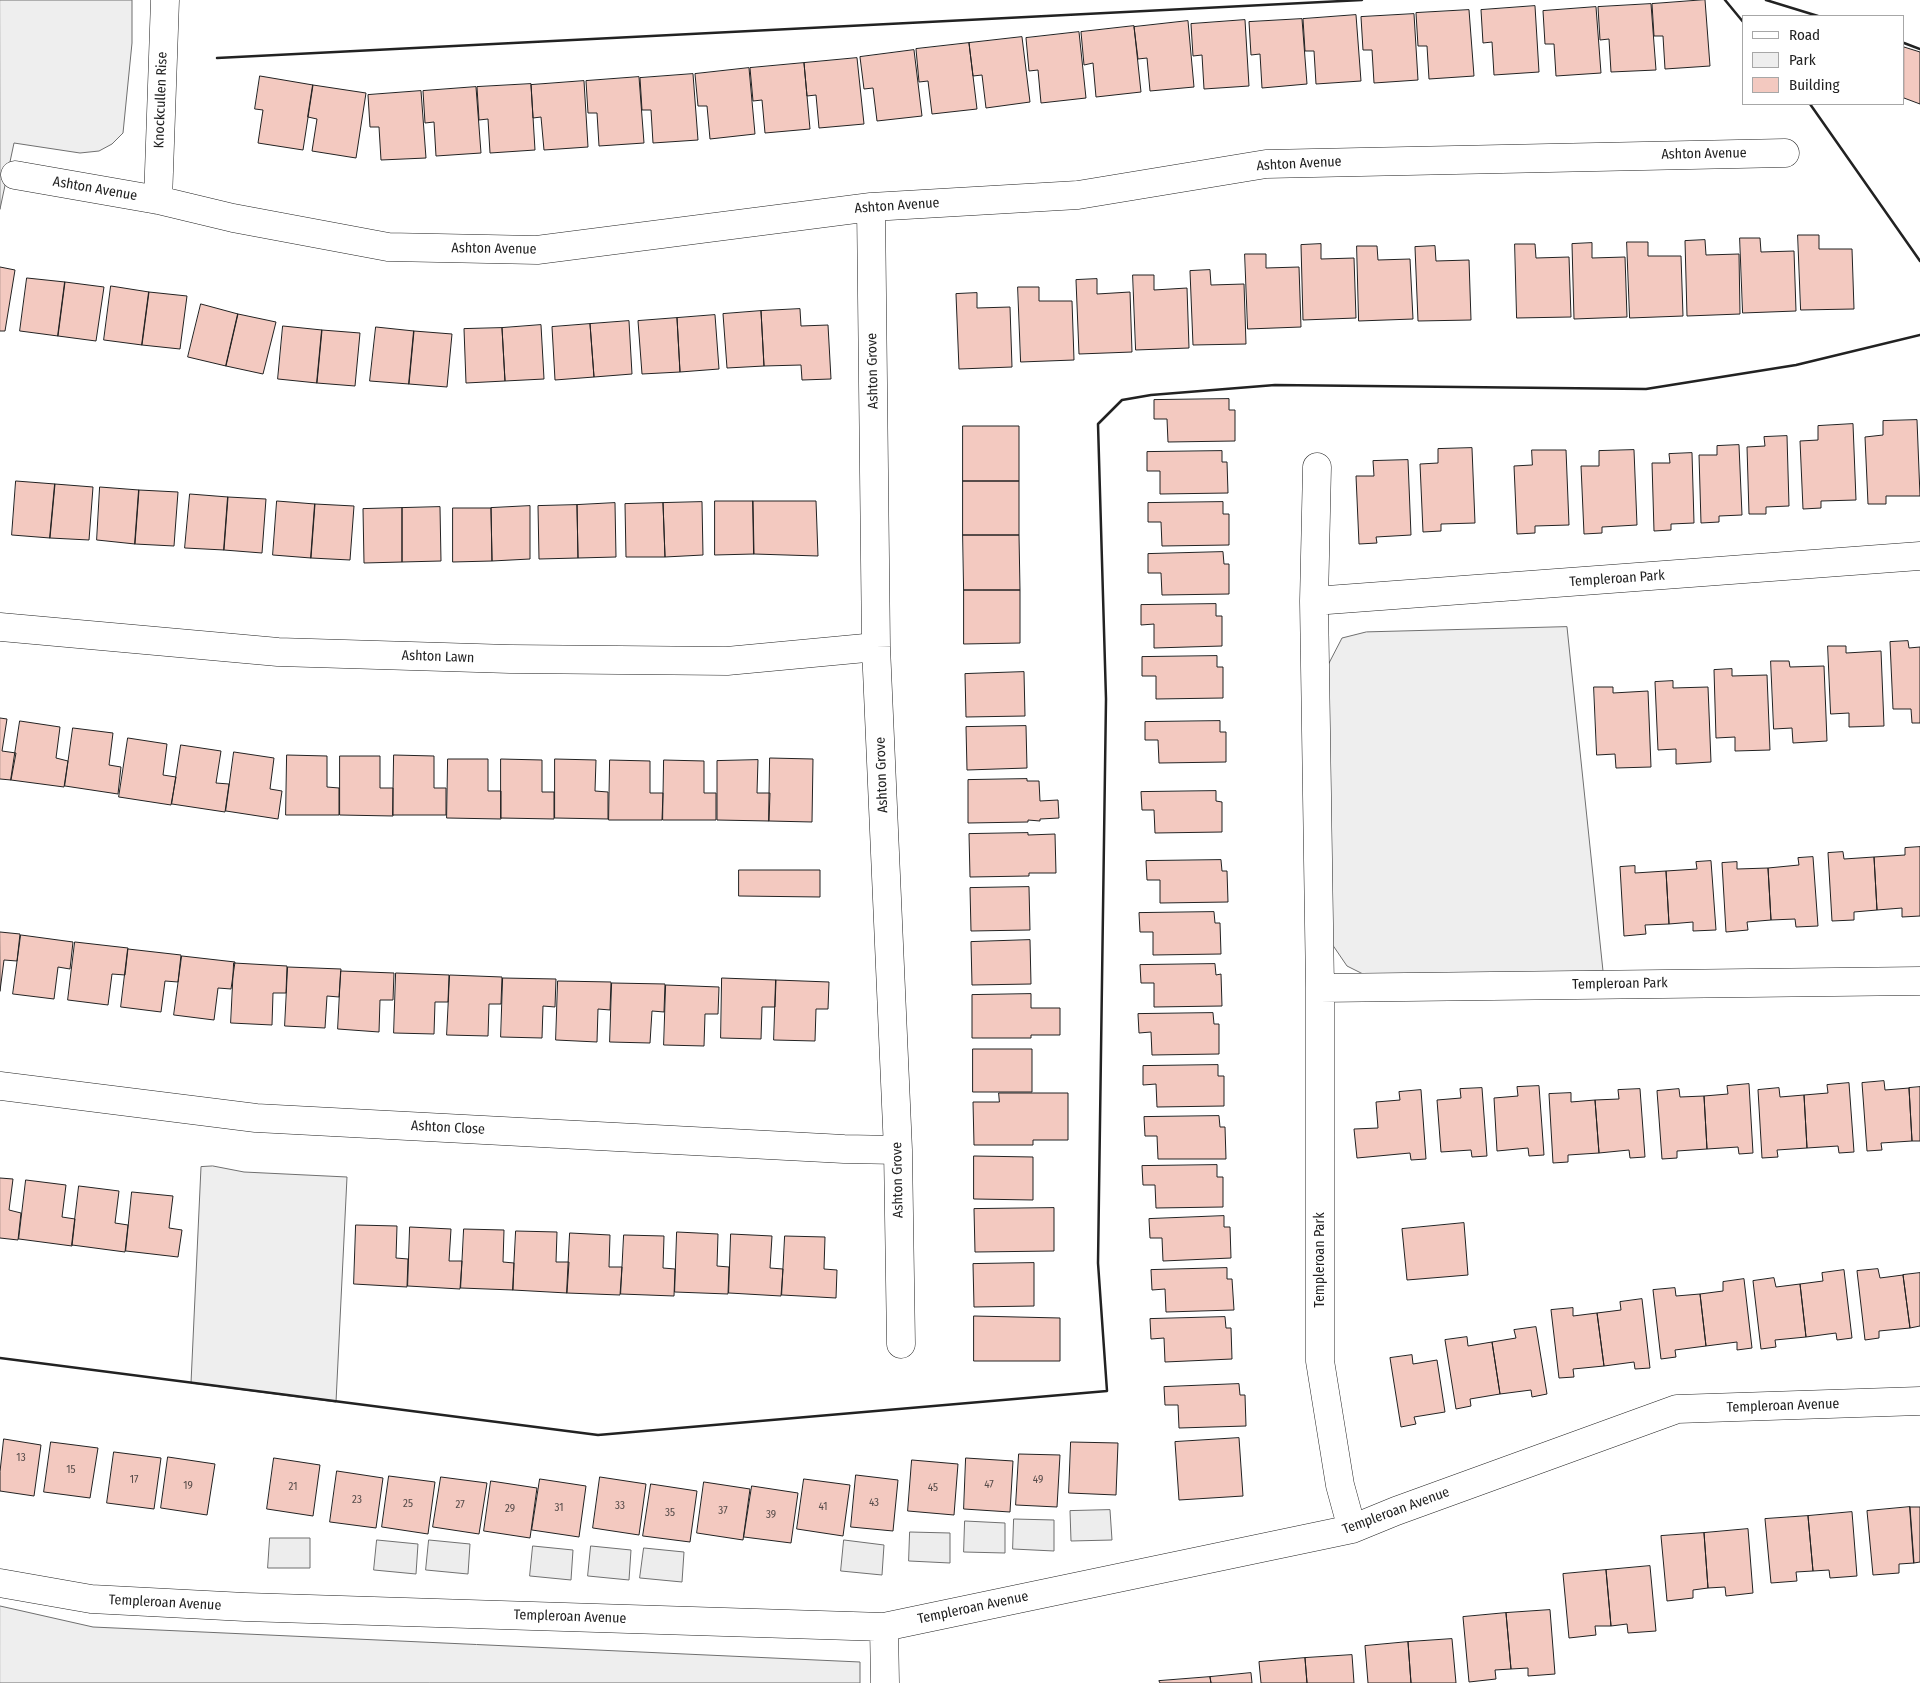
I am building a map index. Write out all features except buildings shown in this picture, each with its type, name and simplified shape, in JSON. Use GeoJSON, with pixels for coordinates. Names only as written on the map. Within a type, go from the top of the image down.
{"type":"FeatureCollection","features":[{"type":"Feature","properties":{"kind":"street","name":"Knockcullen Rise"},"geometry":{"type":"LineString","coordinates":[[158,200],[165,0]]}},
{"type":"Feature","properties":{"kind":"street","name":"Ashton Avenue"},"geometry":{"type":"LineString","coordinates":[[15,175],[158,200],[233,218],[388,247],[537,250],[871,206],[1078,194],[1266,164],[1785,153]]}},
{"type":"Feature","properties":{"kind":"street","name":"Ashton Grove"},"geometry":{"type":"LineString","coordinates":[[871,206],[876,647],[898,1150],[901,1344]]}},
{"type":"Feature","properties":{"kind":"street","name":"Templeroan Park"},"geometry":{"type":"LineString","coordinates":[[1317,467],[1314,601],[1320,988],[1320,1361],[1340,1485],[1352,1529]]}},
{"type":"Feature","properties":{"kind":"street","name":"Templeroan Park"},"geometry":{"type":"LineString","coordinates":[[1314,601],[1920,556]]}},
{"type":"Feature","properties":{"kind":"street","name":"Ashton Lawn"},"geometry":{"type":"LineString","coordinates":[[0,627],[278,652],[510,659],[726,660],[876,647]]}},
{"type":"Feature","properties":{"kind":"street","name":"Templeroan Park"},"geometry":{"type":"LineString","coordinates":[[1320,988],[1920,981]]}},
{"type":"Feature","properties":{"kind":"street","name":"Ashton Close"},"geometry":{"type":"LineString","coordinates":[[0,1086],[256,1118],[844,1149],[898,1150]]}},
{"type":"Feature","properties":{"kind":"street","name":"Templeroan Avenue"},"geometry":{"type":"LineString","coordinates":[[0,1583],[91,1598],[245,1607],[884,1627],[1352,1529],[1396,1511],[1677,1409],[1920,1401]]}},
{"type":"Feature","properties":{"kind":"street"},"geometry":{"type":"LineString","coordinates":[[884,1627],[885,1683]]}},
{"type":"Feature","properties":{"kind":"green space"},"geometry":{"type":"Polygon","coordinates":[[[0,0],[132,0],[132,43],[123,133],[112,144],[99,151],[80,153],[14,143],[0,209],[0,0]]]}},
{"type":"Feature","properties":{"kind":"green space"},"geometry":{"type":"Polygon","coordinates":[[[1567,627],[1603,971],[1369,977],[1347,966],[1332,944],[1328,665],[1342,638],[1366,632],[1567,627]]]}},
{"type":"Feature","properties":{"kind":"green space"},"geometry":{"type":"Polygon","coordinates":[[[213,1166],[244,1172],[347,1177],[336,1402],[191,1383],[201,1167],[213,1166]]]}},
{"type":"Feature","properties":{"kind":"green space"},"geometry":{"type":"Polygon","coordinates":[[[0,1606],[93,1627],[860,1662],[860,1683],[0,1683],[0,1606]]]}},
{"type":"Feature","properties":{"kind":"shaded area"},"geometry":{"type":"Polygon","coordinates":[[[1110,1510],[1112,1540],[1071,1541],[1070,1511],[1110,1510]]]}},
{"type":"Feature","properties":{"kind":"shaded area"},"geometry":{"type":"Polygon","coordinates":[[[1014,1519],[1054,1520],[1054,1551],[1013,1549],[1014,1519]]]}},
{"type":"Feature","properties":{"kind":"shaded area"},"geometry":{"type":"Polygon","coordinates":[[[965,1521],[1005,1523],[1005,1553],[964,1552],[965,1521]]]}},
{"type":"Feature","properties":{"kind":"shaded area"},"geometry":{"type":"Polygon","coordinates":[[[910,1532],[950,1533],[950,1563],[909,1561],[910,1532]]]}},
{"type":"Feature","properties":{"kind":"shaded area"},"geometry":{"type":"Polygon","coordinates":[[[270,1538],[310,1538],[310,1568],[268,1568],[270,1538]]]}},
{"type":"Feature","properties":{"kind":"shaded area"},"geometry":{"type":"Polygon","coordinates":[[[377,1540],[418,1544],[416,1574],[374,1570],[377,1540]]]}},
{"type":"Feature","properties":{"kind":"shaded area"},"geometry":{"type":"Polygon","coordinates":[[[429,1540],[470,1544],[468,1574],[426,1570],[429,1540]]]}},
{"type":"Feature","properties":{"kind":"shaded area"},"geometry":{"type":"Polygon","coordinates":[[[844,1540],[884,1545],[882,1575],[841,1571],[844,1540]]]}},
{"type":"Feature","properties":{"kind":"shaded area"},"geometry":{"type":"Polygon","coordinates":[[[533,1546],[573,1550],[571,1580],[530,1576],[533,1546]]]}},
{"type":"Feature","properties":{"kind":"shaded area"},"geometry":{"type":"Polygon","coordinates":[[[591,1546],[631,1550],[629,1580],[588,1576],[591,1546]]]}},
{"type":"Feature","properties":{"kind":"shaded area"},"geometry":{"type":"Polygon","coordinates":[[[644,1548],[684,1552],[682,1582],[640,1578],[644,1548]]]}},
{"type":"Feature","properties":{"kind":"wall"},"geometry":{"type":"LineString","coordinates":[[217,58],[1362,0]]}},
{"type":"Feature","properties":{"kind":"wall"},"geometry":{"type":"LineString","coordinates":[[1725,0],[1742,21]]}},
{"type":"Feature","properties":{"kind":"wall"},"geometry":{"type":"LineString","coordinates":[[1766,0],[1815,15]]}},
{"type":"Feature","properties":{"kind":"wall"},"geometry":{"type":"LineString","coordinates":[[1905,43],[1920,49]]}},
{"type":"Feature","properties":{"kind":"wall"},"geometry":{"type":"LineString","coordinates":[[1811,105],[1920,261]]}},
{"type":"Feature","properties":{"kind":"wall"},"geometry":{"type":"LineString","coordinates":[[0,1358],[598,1435],[1107,1391],[1098,1263],[1106,699],[1098,424],[1122,400],[1151,395],[1275,385],[1646,389],[1796,365],[1920,335]]}}]}
